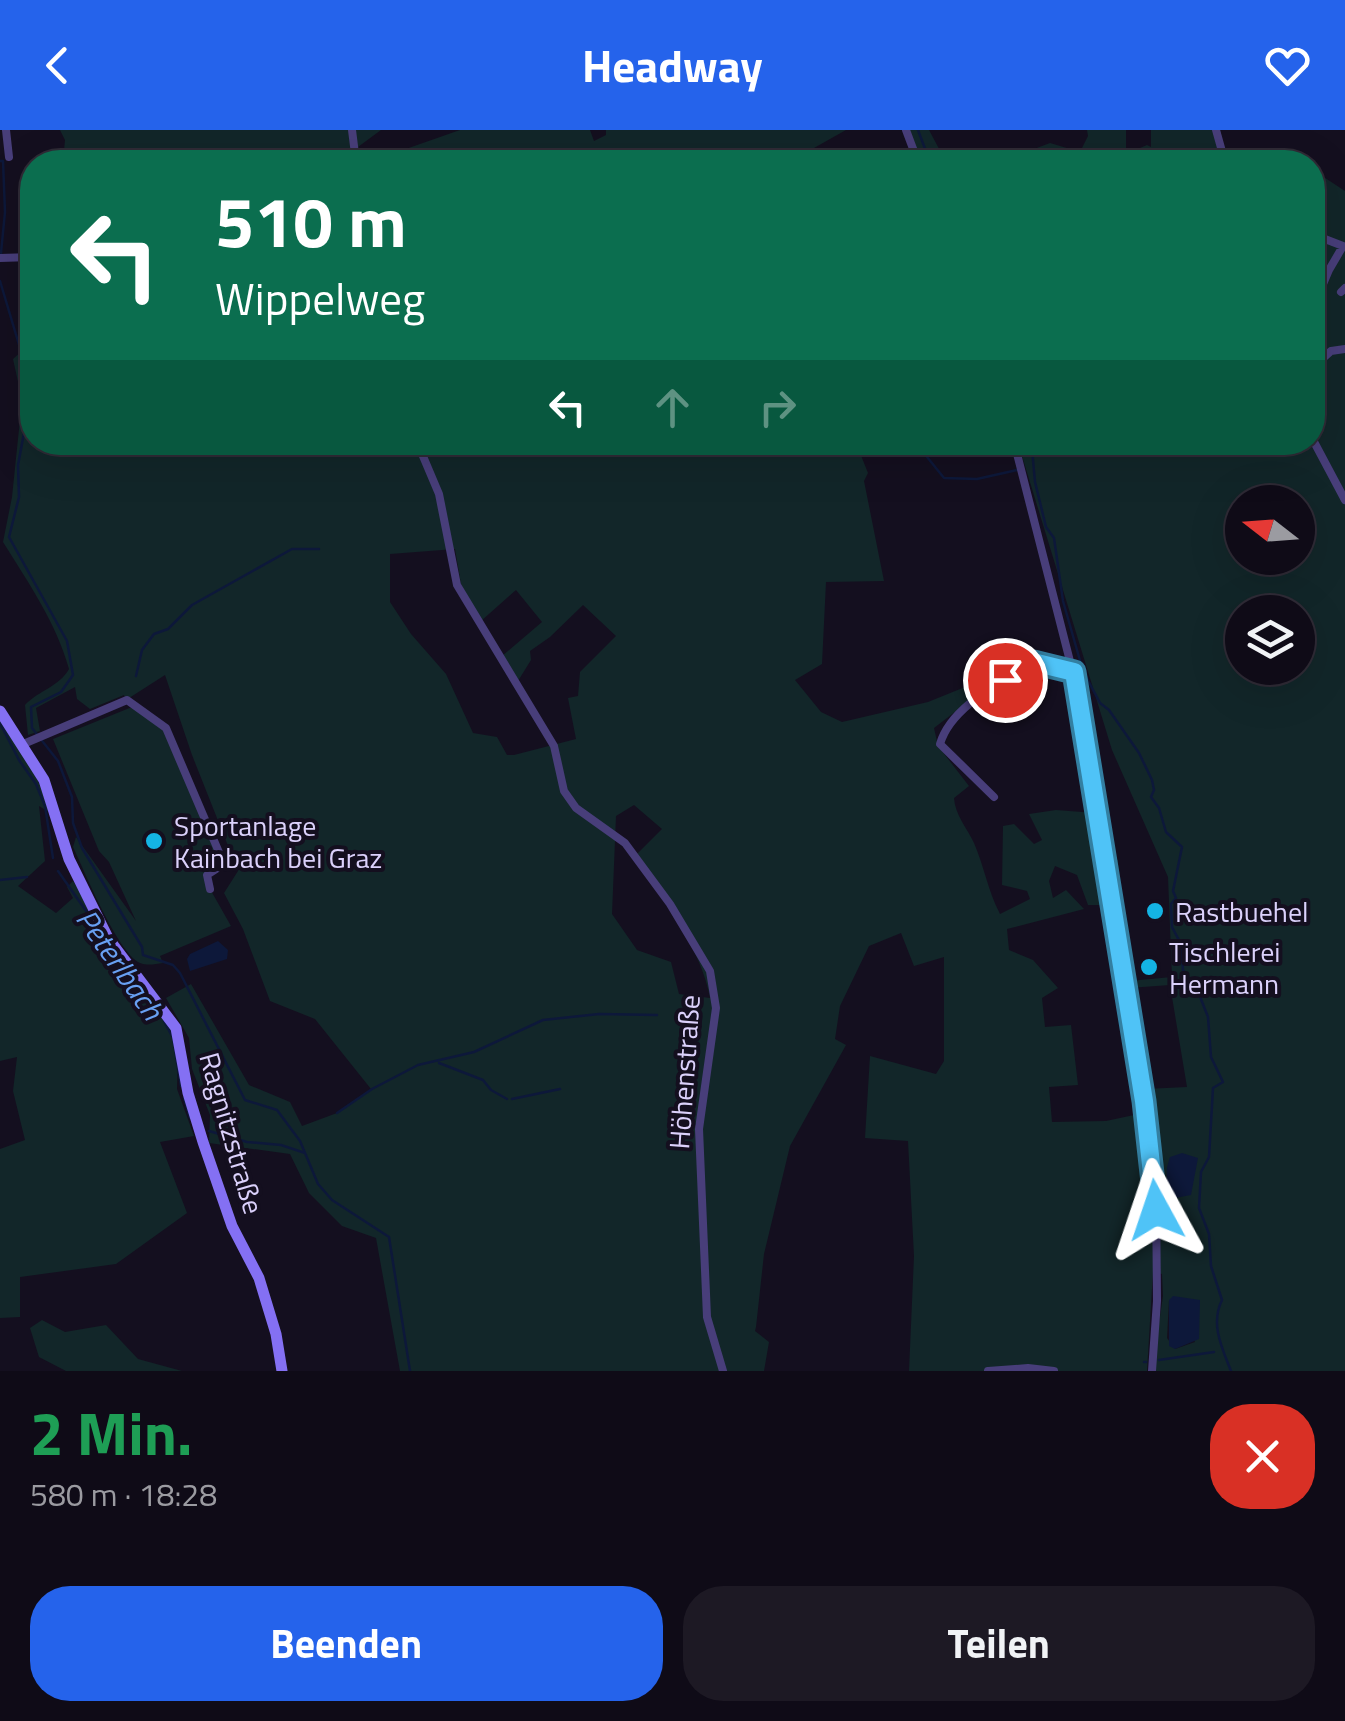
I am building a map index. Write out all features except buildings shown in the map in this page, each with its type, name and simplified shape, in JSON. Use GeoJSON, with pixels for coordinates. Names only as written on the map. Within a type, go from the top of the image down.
{"type":"FeatureCollection","features":[{"type":"Feature","properties":{"kind":"main road","name":"Ragnitzstraße"},"geometry":{"type":"LineString","coordinates":[[0,710],[44,780],[64,849],[108,938],[176,1028],[198,1126],[232,1226],[259,1278],[276,1334],[282,1371]]}},
{"type":"Feature","properties":{"kind":"street"},"geometry":{"type":"LineString","coordinates":[[6,130],[8,157]]}},
{"type":"Feature","properties":{"kind":"street"},"geometry":{"type":"LineString","coordinates":[[1325,279],[1344,246]]}},
{"type":"Feature","properties":{"kind":"street","name":"Höhenstraße"},"geometry":{"type":"LineString","coordinates":[[422,455],[439,494],[457,585],[554,746],[564,790],[576,808],[625,842],[670,904],[710,971],[716,1008],[699,1129],[707,1317],[723,1371]]}},
{"type":"Feature","properties":{"kind":"street"},"geometry":{"type":"LineString","coordinates":[[1017,455],[1074,672],[1156,1191],[1157,1301],[1152,1371]]}},
{"type":"Feature","properties":{"kind":"street"},"geometry":{"type":"LineString","coordinates":[[1321,455],[1345,500]]}},
{"type":"Feature","properties":{"kind":"street"},"geometry":{"type":"LineString","coordinates":[[994,798],[940,744],[944,731],[958,714],[1033,662],[1074,672]]}},
{"type":"Feature","properties":{"kind":"street"},"geometry":{"type":"LineString","coordinates":[[21,745],[128,700],[166,728],[224,864],[207,876],[210,888]]}},
{"type":"Feature","properties":{"kind":"street"},"geometry":{"type":"LineString","coordinates":[[988,1371],[1054,1371]]}},
{"type":"Feature","properties":{"kind":"green space"},"geometry":{"type":"Polygon","coordinates":[[[60,130],[381,130],[358,150],[64,150],[60,130]]]}},
{"type":"Feature","properties":{"kind":"green space"},"geometry":{"type":"Polygon","coordinates":[[[460,130],[590,130],[594,141],[606,135],[606,130],[846,130],[814,150],[403,150],[460,130]]]}},
{"type":"Feature","properties":{"kind":"green space"},"geometry":{"type":"Polygon","coordinates":[[[904,130],[929,130],[940,150],[911,150],[904,130]]]}},
{"type":"Feature","properties":{"kind":"green space"},"geometry":{"type":"Polygon","coordinates":[[[1087,130],[1126,130],[1126,150],[1081,150],[1087,130]]]}},
{"type":"Feature","properties":{"kind":"green space"},"geometry":{"type":"Polygon","coordinates":[[[1151,130],[1220,130],[1225,150],[1135,150],[1151,147],[1151,130]]]}},
{"type":"Feature","properties":{"kind":"green space"},"geometry":{"type":"Polygon","coordinates":[[[1050,143],[1073,150],[1032,150],[1050,143]]]}},
{"type":"Feature","properties":{"kind":"green space"},"geometry":{"type":"Polygon","coordinates":[[[1325,178],[1345,191],[1345,1371],[1152,1371],[1163,1296],[1162,1274],[1153,1272],[1147,1371],[909,1371],[914,1256],[908,1141],[865,1138],[870,1056],[936,1074],[944,1061],[944,957],[914,966],[901,933],[869,946],[840,1006],[835,1039],[846,1045],[790,1146],[764,1254],[755,1331],[769,1342],[764,1371],[400,1371],[376,1238],[342,1226],[309,1193],[290,1154],[209,1143],[210,1115],[192,1069],[189,1038],[166,998],[191,984],[249,1085],[290,1102],[302,1126],[337,1113],[371,1089],[315,1019],[270,1001],[243,929],[224,893],[238,871],[165,675],[126,700],[124,695],[90,709],[77,699],[75,687],[36,708],[40,731],[28,735],[25,705],[69,669],[49,619],[3,542],[20,419],[20,455],[861,455],[868,473],[864,481],[884,581],[826,582],[822,664],[795,680],[821,712],[842,722],[928,702],[1012,668],[934,728],[938,746],[969,786],[954,798],[955,804],[1000,914],[1030,899],[1027,891],[1002,885],[1003,826],[1014,824],[1034,844],[1042,840],[1029,814],[1056,810],[1095,813],[1103,860],[1118,860],[1121,905],[1088,905],[1077,875],[1055,866],[1049,881],[1053,898],[1066,890],[1084,909],[1007,929],[1009,950],[1033,960],[1058,988],[1042,998],[1045,1027],[1071,1025],[1078,1085],[1049,1087],[1052,1122],[1106,1121],[1148,1112],[1145,1089],[1187,1087],[1170,985],[1129,988],[1129,981],[1172,977],[1168,877],[1112,750],[1022,455],[1321,455],[1337,477],[1325,454],[1325,178]],[[455,549],[390,554],[390,602],[411,634],[446,674],[473,733],[497,737],[507,755],[576,739],[568,698],[578,696],[580,672],[616,636],[583,605],[530,651],[531,660],[518,681],[502,656],[542,622],[516,590],[481,621],[461,584],[455,549]],[[634,805],[616,816],[612,914],[637,950],[671,962],[679,994],[710,998],[690,943],[635,856],[662,829],[634,805]],[[1169,1300],[1167,1338],[1175,1349],[1195,1342],[1169,1300]]]}},
{"type":"Feature","properties":{"kind":"green space"},"geometry":{"type":"Polygon","coordinates":[[[20,353],[20,391],[13,359],[20,353]]]}},
{"type":"Feature","properties":{"kind":"green space","name":"Sportanlage Kainbach bei Graz"},"geometry":{"type":"Polygon","coordinates":[[[132,707],[161,724],[224,864],[207,876],[231,926],[160,956],[163,963],[140,963],[131,956],[102,910],[73,847],[76,837],[136,921],[109,862],[99,851],[53,739],[132,707]]]}},
{"type":"Feature","properties":{"kind":"green space"},"geometry":{"type":"Polygon","coordinates":[[[0,718],[38,780],[49,812],[39,806],[45,861],[18,886],[56,913],[73,898],[67,887],[73,881],[173,1030],[178,1049],[177,1089],[194,1136],[160,1142],[187,1213],[116,1264],[20,1277],[20,1317],[0,1318],[0,1149],[25,1140],[13,1091],[17,1057],[0,1061],[0,718]]]}},
{"type":"Feature","properties":{"kind":"green space"},"geometry":{"type":"Polygon","coordinates":[[[42,1320],[65,1332],[106,1325],[138,1359],[182,1371],[66,1371],[39,1357],[30,1328],[42,1320]]]}},
{"type":"Feature","properties":{"kind":"water"},"geometry":{"type":"Polygon","coordinates":[[[218,941],[228,950],[227,959],[190,971],[190,954],[218,941]]]}},
{"type":"Feature","properties":{"kind":"water"},"geometry":{"type":"Polygon","coordinates":[[[1182,1153],[1198,1158],[1191,1195],[1175,1198],[1166,1194],[1167,1167],[1170,1157],[1182,1153]]]}},
{"type":"Feature","properties":{"kind":"water"},"geometry":{"type":"Polygon","coordinates":[[[1173,1296],[1200,1300],[1199,1339],[1175,1349],[1169,1346],[1169,1300],[1173,1296]]]}},
{"type":"Feature","properties":{"kind":"waterway"},"geometry":{"type":"LineString","coordinates":[[918,130],[926,150]]}},
{"type":"Feature","properties":{"kind":"waterway"},"geometry":{"type":"LineString","coordinates":[[0,161],[5,212],[1,253]]}},
{"type":"Feature","properties":{"kind":"waterway"},"geometry":{"type":"LineString","coordinates":[[0,281],[20,348]]}},
{"type":"Feature","properties":{"kind":"waterway"},"geometry":{"type":"LineString","coordinates":[[20,454],[19,497],[9,537],[67,641],[73,675],[61,692],[31,707],[32,728],[58,761],[72,797],[73,823],[82,848],[142,947],[143,955],[173,965],[180,973],[245,1100],[277,1110],[300,1141],[318,1184],[332,1200],[389,1237],[410,1371]]}},
{"type":"Feature","properties":{"kind":"waterway"},"geometry":{"type":"LineString","coordinates":[[925,455],[944,478],[977,479],[1017,470]]}},
{"type":"Feature","properties":{"kind":"waterway"},"geometry":{"type":"LineString","coordinates":[[1033,455],[1035,482],[1046,527],[1054,538],[1063,601],[1083,671],[1100,703],[1139,753],[1152,780],[1151,797],[1159,808],[1166,832],[1182,847],[1173,891],[1176,898],[1171,904],[1172,927],[1181,944],[1183,970],[1197,989],[1208,1017],[1211,1057],[1223,1082],[1213,1088],[1209,1157],[1201,1172],[1199,1208],[1209,1234],[1211,1266],[1222,1300],[1217,1318],[1219,1336],[1231,1371]]}},
{"type":"Feature","properties":{"kind":"waterway"},"geometry":{"type":"LineString","coordinates":[[136,676],[142,650],[154,634],[168,629],[192,605],[292,549],[319,549]]}},
{"type":"Feature","properties":{"kind":"waterway","name":"Peterlbach"},"geometry":{"type":"LineString","coordinates":[[0,723],[45,806],[53,858]]}},
{"type":"Feature","properties":{"kind":"waterway","name":"Peterlbach"},"geometry":{"type":"LineString","coordinates":[[58,871],[89,915],[92,932],[108,955],[150,1003]]}},
{"type":"Feature","properties":{"kind":"waterway"},"geometry":{"type":"LineString","coordinates":[[0,880],[27,877]]}},
{"type":"Feature","properties":{"kind":"waterway"},"geometry":{"type":"LineString","coordinates":[[337,1113],[418,1065],[474,1052],[543,1020],[599,1014],[657,1015]]}},
{"type":"Feature","properties":{"kind":"waterway","name":"Peterlbach"},"geometry":{"type":"LineString","coordinates":[[164,1021],[173,1038],[181,1086]]}},
{"type":"Feature","properties":{"kind":"waterway"},"geometry":{"type":"LineString","coordinates":[[439,1063],[483,1080],[507,1099]]}},
{"type":"Feature","properties":{"kind":"waterway"},"geometry":{"type":"LineString","coordinates":[[512,1099],[560,1089]]}},
{"type":"Feature","properties":{"kind":"waterway","name":"Peterlbach"},"geometry":{"type":"LineString","coordinates":[[184,1098],[190,1118]]}},
{"type":"Feature","properties":{"kind":"waterway","name":"Peterlbach"},"geometry":{"type":"LineString","coordinates":[[209,1131],[305,1153]]}},
{"type":"Feature","properties":{"kind":"waterway"},"geometry":{"type":"LineString","coordinates":[[1159,1360],[1214,1352]]}},
{"type":"Feature","properties":{"kind":"place","name":"Sportanlage Kainbach bei Graz"},"geometry":{"type":"Point","coordinates":[154,841]}},
{"type":"Feature","properties":{"kind":"place","name":"Rastbuehel"},"geometry":{"type":"Point","coordinates":[1155,911]}},
{"type":"Feature","properties":{"kind":"place","name":"Tischlerei Hermann"},"geometry":{"type":"Point","coordinates":[1149,967]}},
{"type":"Feature","properties":{"kind":"route"},"geometry":{"type":"LineString","coordinates":[[1005,680],[1033,662],[1074,672],[1144,1101],[1156,1210]]}}]}
